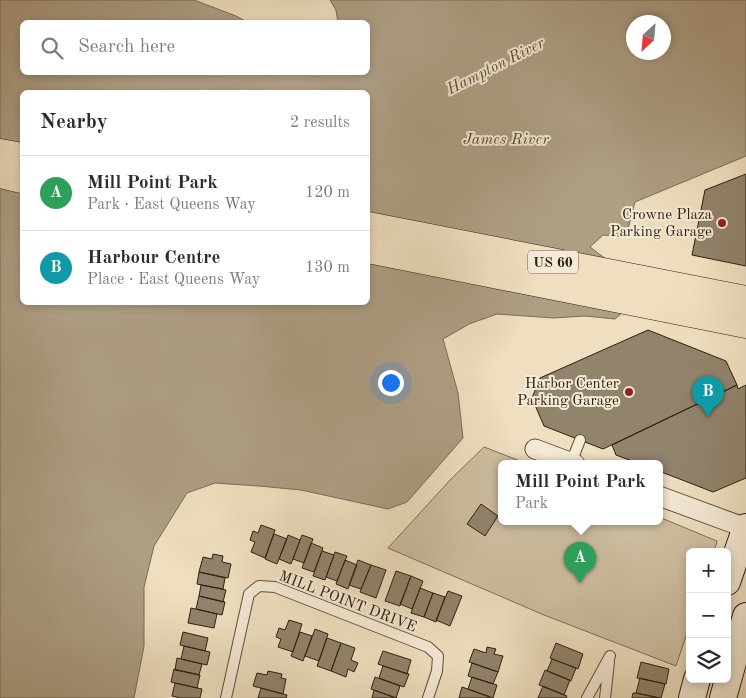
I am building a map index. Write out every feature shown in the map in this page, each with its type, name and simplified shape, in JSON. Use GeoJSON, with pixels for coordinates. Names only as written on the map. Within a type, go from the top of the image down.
{"type":"FeatureCollection","features":[{"type":"Feature","properties":{"kind":"main road"},"geometry":{"type":"LineString","coordinates":[[0,153],[20,157]]}},
{"type":"Feature","properties":{"kind":"main road"},"geometry":{"type":"LineString","coordinates":[[0,174],[20,179]]}},
{"type":"Feature","properties":{"kind":"main road","name":"US 60"},"geometry":{"type":"LineString","coordinates":[[370,226],[741,311]]}},
{"type":"Feature","properties":{"kind":"main road","name":"US 60"},"geometry":{"type":"LineString","coordinates":[[370,249],[741,311]]}},
{"type":"Feature","properties":{"kind":"main road"},"geometry":{"type":"LineString","coordinates":[[731,571],[746,528]]}},
{"type":"Feature","properties":{"kind":"main road"},"geometry":{"type":"LineString","coordinates":[[723,698],[746,616]]}},
{"type":"Feature","properties":{"kind":"main road"},"geometry":{"type":"LineString","coordinates":[[692,698],[696,683]]}},
{"type":"Feature","properties":{"kind":"street"},"geometry":{"type":"LineString","coordinates":[[535,449],[565,460]]}},
{"type":"Feature","properties":{"kind":"street"},"geometry":{"type":"LineString","coordinates":[[663,497],[746,528]]}},
{"type":"Feature","properties":{"kind":"lane"},"geometry":{"type":"LineString","coordinates":[[574,460],[580,440]]}},
{"type":"Feature","properties":{"kind":"lane","name":"MILL POINT DRIVE"},"geometry":{"type":"LineString","coordinates":[[226,698],[249,594],[259,586],[275,588],[428,647],[438,656],[437,671],[428,698]]}},
{"type":"Feature","properties":{"kind":"lane"},"geometry":{"type":"LineString","coordinates":[[587,698],[610,656],[605,698]]}},
{"type":"Feature","properties":{"kind":"shaded area"},"geometry":{"type":"Polygon","coordinates":[[[484,447],[518,460],[498,460],[498,525],[663,525],[663,519],[717,541],[715,548],[686,548],[686,636],[676,666],[544,615],[388,548],[451,479],[484,447]]]}},
{"type":"Feature","properties":{"kind":"water","name":"James River"},"geometry":{"type":"Polygon","coordinates":[[[0,0],[194,0],[243,20],[20,20],[20,75],[370,75],[370,20],[338,20],[336,10],[330,0],[746,0],[746,156],[635,202],[626,237],[603,235],[590,247],[614,265],[627,309],[615,319],[585,316],[554,318],[497,314],[469,324],[443,339],[458,393],[463,438],[407,502],[388,509],[301,490],[215,483],[187,493],[154,546],[144,587],[144,646],[134,698],[0,698],[0,0]]]}},
{"type":"Feature","properties":{"kind":"building","name":"Crowne Plaza Parking Garage"},"geometry":{"type":"Polygon","coordinates":[[[746,174],[746,266],[692,255],[705,190],[746,174]]]}},
{"type":"Feature","properties":{"kind":"building","name":"Harbor Center Parking Garage"},"geometry":{"type":"Polygon","coordinates":[[[648,330],[726,361],[737,385],[603,449],[544,426],[532,398],[540,378],[648,330]]]}},
{"type":"Feature","properties":{"kind":"building"},"geometry":{"type":"Polygon","coordinates":[[[737,385],[738,389],[746,385],[746,478],[713,492],[663,473],[663,460],[629,460],[616,455],[612,445],[737,385]]]}},
{"type":"Feature","properties":{"kind":"building"},"geometry":{"type":"Polygon","coordinates":[[[481,504],[498,516],[485,536],[467,524],[481,504]]]}},
{"type":"Feature","properties":{"kind":"building"},"geometry":{"type":"Polygon","coordinates":[[[261,525],[275,530],[265,558],[251,552],[255,542],[250,540],[253,531],[258,533],[261,525]]]}},
{"type":"Feature","properties":{"kind":"building"},"geometry":{"type":"Polygon","coordinates":[[[274,534],[287,539],[277,564],[265,559],[274,534]]]}},
{"type":"Feature","properties":{"kind":"building"},"geometry":{"type":"Polygon","coordinates":[[[288,535],[300,540],[291,564],[279,559],[288,535]]]}},
{"type":"Feature","properties":{"kind":"building"},"geometry":{"type":"Polygon","coordinates":[[[302,535],[313,539],[304,563],[293,559],[302,535]]]}},
{"type":"Feature","properties":{"kind":"building"},"geometry":{"type":"Polygon","coordinates":[[[311,543],[323,548],[314,572],[302,568],[311,543]]]}},
{"type":"Feature","properties":{"kind":"building"},"geometry":{"type":"Polygon","coordinates":[[[322,551],[334,555],[325,580],[313,576],[322,551]]]}},
{"type":"Feature","properties":{"kind":"building"},"geometry":{"type":"Polygon","coordinates":[[[335,552],[347,556],[337,581],[326,577],[335,552]]]}},
{"type":"Feature","properties":{"kind":"building"},"geometry":{"type":"Polygon","coordinates":[[[213,554],[223,556],[222,562],[231,564],[228,578],[199,572],[203,557],[212,559],[213,554]]]}},
{"type":"Feature","properties":{"kind":"building"},"geometry":{"type":"Polygon","coordinates":[[[345,560],[357,565],[348,589],[336,584],[345,560]]]}},
{"type":"Feature","properties":{"kind":"building"},"geometry":{"type":"Polygon","coordinates":[[[358,560],[371,565],[361,589],[349,585],[358,560]]]}},
{"type":"Feature","properties":{"kind":"building"},"geometry":{"type":"Polygon","coordinates":[[[371,565],[386,570],[376,598],[360,592],[371,565]]]}},
{"type":"Feature","properties":{"kind":"building"},"geometry":{"type":"Polygon","coordinates":[[[396,571],[411,576],[400,606],[385,601],[396,571]]]}},
{"type":"Feature","properties":{"kind":"building"},"geometry":{"type":"Polygon","coordinates":[[[199,572],[225,578],[223,589],[197,584],[199,572]]]}},
{"type":"Feature","properties":{"kind":"building"},"geometry":{"type":"Polygon","coordinates":[[[411,576],[423,581],[412,609],[400,604],[411,576]]]}},
{"type":"Feature","properties":{"kind":"building"},"geometry":{"type":"Polygon","coordinates":[[[201,585],[226,590],[223,602],[199,596],[201,585]]]}},
{"type":"Feature","properties":{"kind":"building"},"geometry":{"type":"Polygon","coordinates":[[[420,588],[433,593],[424,617],[411,613],[420,588]]]}},
{"type":"Feature","properties":{"kind":"building"},"geometry":{"type":"Polygon","coordinates":[[[448,591],[462,596],[450,626],[436,620],[448,591]]]}},
{"type":"Feature","properties":{"kind":"building"},"geometry":{"type":"Polygon","coordinates":[[[433,593],[445,597],[436,622],[424,617],[433,593]]]}},
{"type":"Feature","properties":{"kind":"building"},"geometry":{"type":"Polygon","coordinates":[[[199,596],[225,602],[222,615],[196,609],[199,596]]]}},
{"type":"Feature","properties":{"kind":"building"},"geometry":{"type":"Polygon","coordinates":[[[191,608],[217,614],[214,628],[188,623],[191,608]]]}},
{"type":"Feature","properties":{"kind":"building"},"geometry":{"type":"Polygon","coordinates":[[[289,620],[302,624],[293,652],[278,647],[281,639],[276,637],[279,628],[285,630],[289,620]]]}},
{"type":"Feature","properties":{"kind":"building"},"geometry":{"type":"Polygon","coordinates":[[[315,629],[328,634],[319,661],[305,656],[315,629]]]}},
{"type":"Feature","properties":{"kind":"building"},"geometry":{"type":"Polygon","coordinates":[[[183,632],[208,638],[205,651],[180,645],[183,632]]]}},
{"type":"Feature","properties":{"kind":"building"},"geometry":{"type":"Polygon","coordinates":[[[300,632],[312,636],[303,661],[291,656],[300,632]]]}},
{"type":"Feature","properties":{"kind":"building"},"geometry":{"type":"Polygon","coordinates":[[[327,638],[341,643],[331,671],[317,666],[327,638]]]}},
{"type":"Feature","properties":{"kind":"building"},"geometry":{"type":"Polygon","coordinates":[[[341,643],[355,648],[351,660],[358,663],[354,672],[348,669],[346,677],[331,671],[341,643]]]}},
{"type":"Feature","properties":{"kind":"building"},"geometry":{"type":"Polygon","coordinates":[[[556,643],[583,654],[578,669],[550,658],[556,643]]]}},
{"type":"Feature","properties":{"kind":"building"},"geometry":{"type":"Polygon","coordinates":[[[184,646],[210,652],[207,665],[181,659],[184,646]]]}},
{"type":"Feature","properties":{"kind":"building"},"geometry":{"type":"Polygon","coordinates":[[[487,647],[496,649],[494,654],[503,656],[498,672],[469,662],[474,649],[486,653],[487,647]]]}},
{"type":"Feature","properties":{"kind":"building"},"geometry":{"type":"Polygon","coordinates":[[[383,651],[411,660],[407,674],[378,664],[383,651]]]}},
{"type":"Feature","properties":{"kind":"building"},"geometry":{"type":"Polygon","coordinates":[[[177,658],[202,664],[199,675],[175,670],[177,658]]]}},
{"type":"Feature","properties":{"kind":"building"},"geometry":{"type":"Polygon","coordinates":[[[552,659],[576,668],[571,681],[547,671],[552,659]]]}},
{"type":"Feature","properties":{"kind":"building"},"geometry":{"type":"Polygon","coordinates":[[[641,662],[669,669],[666,684],[637,678],[641,662]]]}},
{"type":"Feature","properties":{"kind":"building"},"geometry":{"type":"Polygon","coordinates":[[[472,663],[498,672],[493,684],[468,676],[472,663]]]}},
{"type":"Feature","properties":{"kind":"building"},"geometry":{"type":"Polygon","coordinates":[[[383,666],[409,674],[404,687],[379,678],[383,666]]]}},
{"type":"Feature","properties":{"kind":"building"},"geometry":{"type":"Polygon","coordinates":[[[174,669],[200,675],[197,688],[171,682],[174,669]]]}},
{"type":"Feature","properties":{"kind":"building"},"geometry":{"type":"Polygon","coordinates":[[[545,670],[570,680],[564,695],[539,685],[545,670]]]}},
{"type":"Feature","properties":{"kind":"building"},"geometry":{"type":"Polygon","coordinates":[[[268,671],[282,674],[281,678],[286,679],[283,694],[253,686],[257,673],[267,675],[268,671]]]}},
{"type":"Feature","properties":{"kind":"building"},"geometry":{"type":"Polygon","coordinates":[[[375,677],[400,686],[396,698],[371,689],[375,677]]]}},
{"type":"Feature","properties":{"kind":"building"},"geometry":{"type":"Polygon","coordinates":[[[472,677],[497,685],[493,698],[468,689],[472,677]]]}},
{"type":"Feature","properties":{"kind":"building"},"geometry":{"type":"Polygon","coordinates":[[[640,678],[665,684],[661,698],[636,693],[640,678]]]}},
{"type":"Feature","properties":{"kind":"building"},"geometry":{"type":"Polygon","coordinates":[[[175,683],[202,689],[200,698],[172,696],[175,683]]]}},
{"type":"Feature","properties":{"kind":"building"},"geometry":{"type":"Polygon","coordinates":[[[543,686],[567,696],[566,698],[538,698],[543,686]]]}},
{"type":"Feature","properties":{"kind":"building"},"geometry":{"type":"Polygon","coordinates":[[[462,687],[490,697],[490,698],[459,698],[462,687]]]}},
{"type":"Feature","properties":{"kind":"building"},"geometry":{"type":"Polygon","coordinates":[[[261,688],[287,695],[286,698],[258,698],[261,688]]]}},
{"type":"Feature","properties":{"kind":"building"},"geometry":{"type":"Polygon","coordinates":[[[374,690],[396,698],[372,698],[374,690]]]}},
{"type":"Feature","properties":{"kind":"building"},"geometry":{"type":"Polygon","coordinates":[[[633,693],[636,693],[658,698],[632,698],[633,693]]]}},
{"type":"Feature","properties":{"kind":"place","name":"Crowne Plaza Parking Garage"},"geometry":{"type":"Point","coordinates":[722,223]}},
{"type":"Feature","properties":{"kind":"place","name":"Harbor Center Parking Garage"},"geometry":{"type":"Point","coordinates":[629,392]}},
{"type":"Feature","properties":{"kind":"place","name":"Harbour Centre"},"geometry":{"type":"Point","coordinates":[708,417]}},
{"type":"Feature","properties":{"kind":"place","name":"Mill Point Park"},"geometry":{"type":"Point","coordinates":[580,583]}},
{"type":"Feature","properties":{"kind":"water label","name":"Hampton River"},"geometry":{"type":"Point","coordinates":[495,65]}}]}
